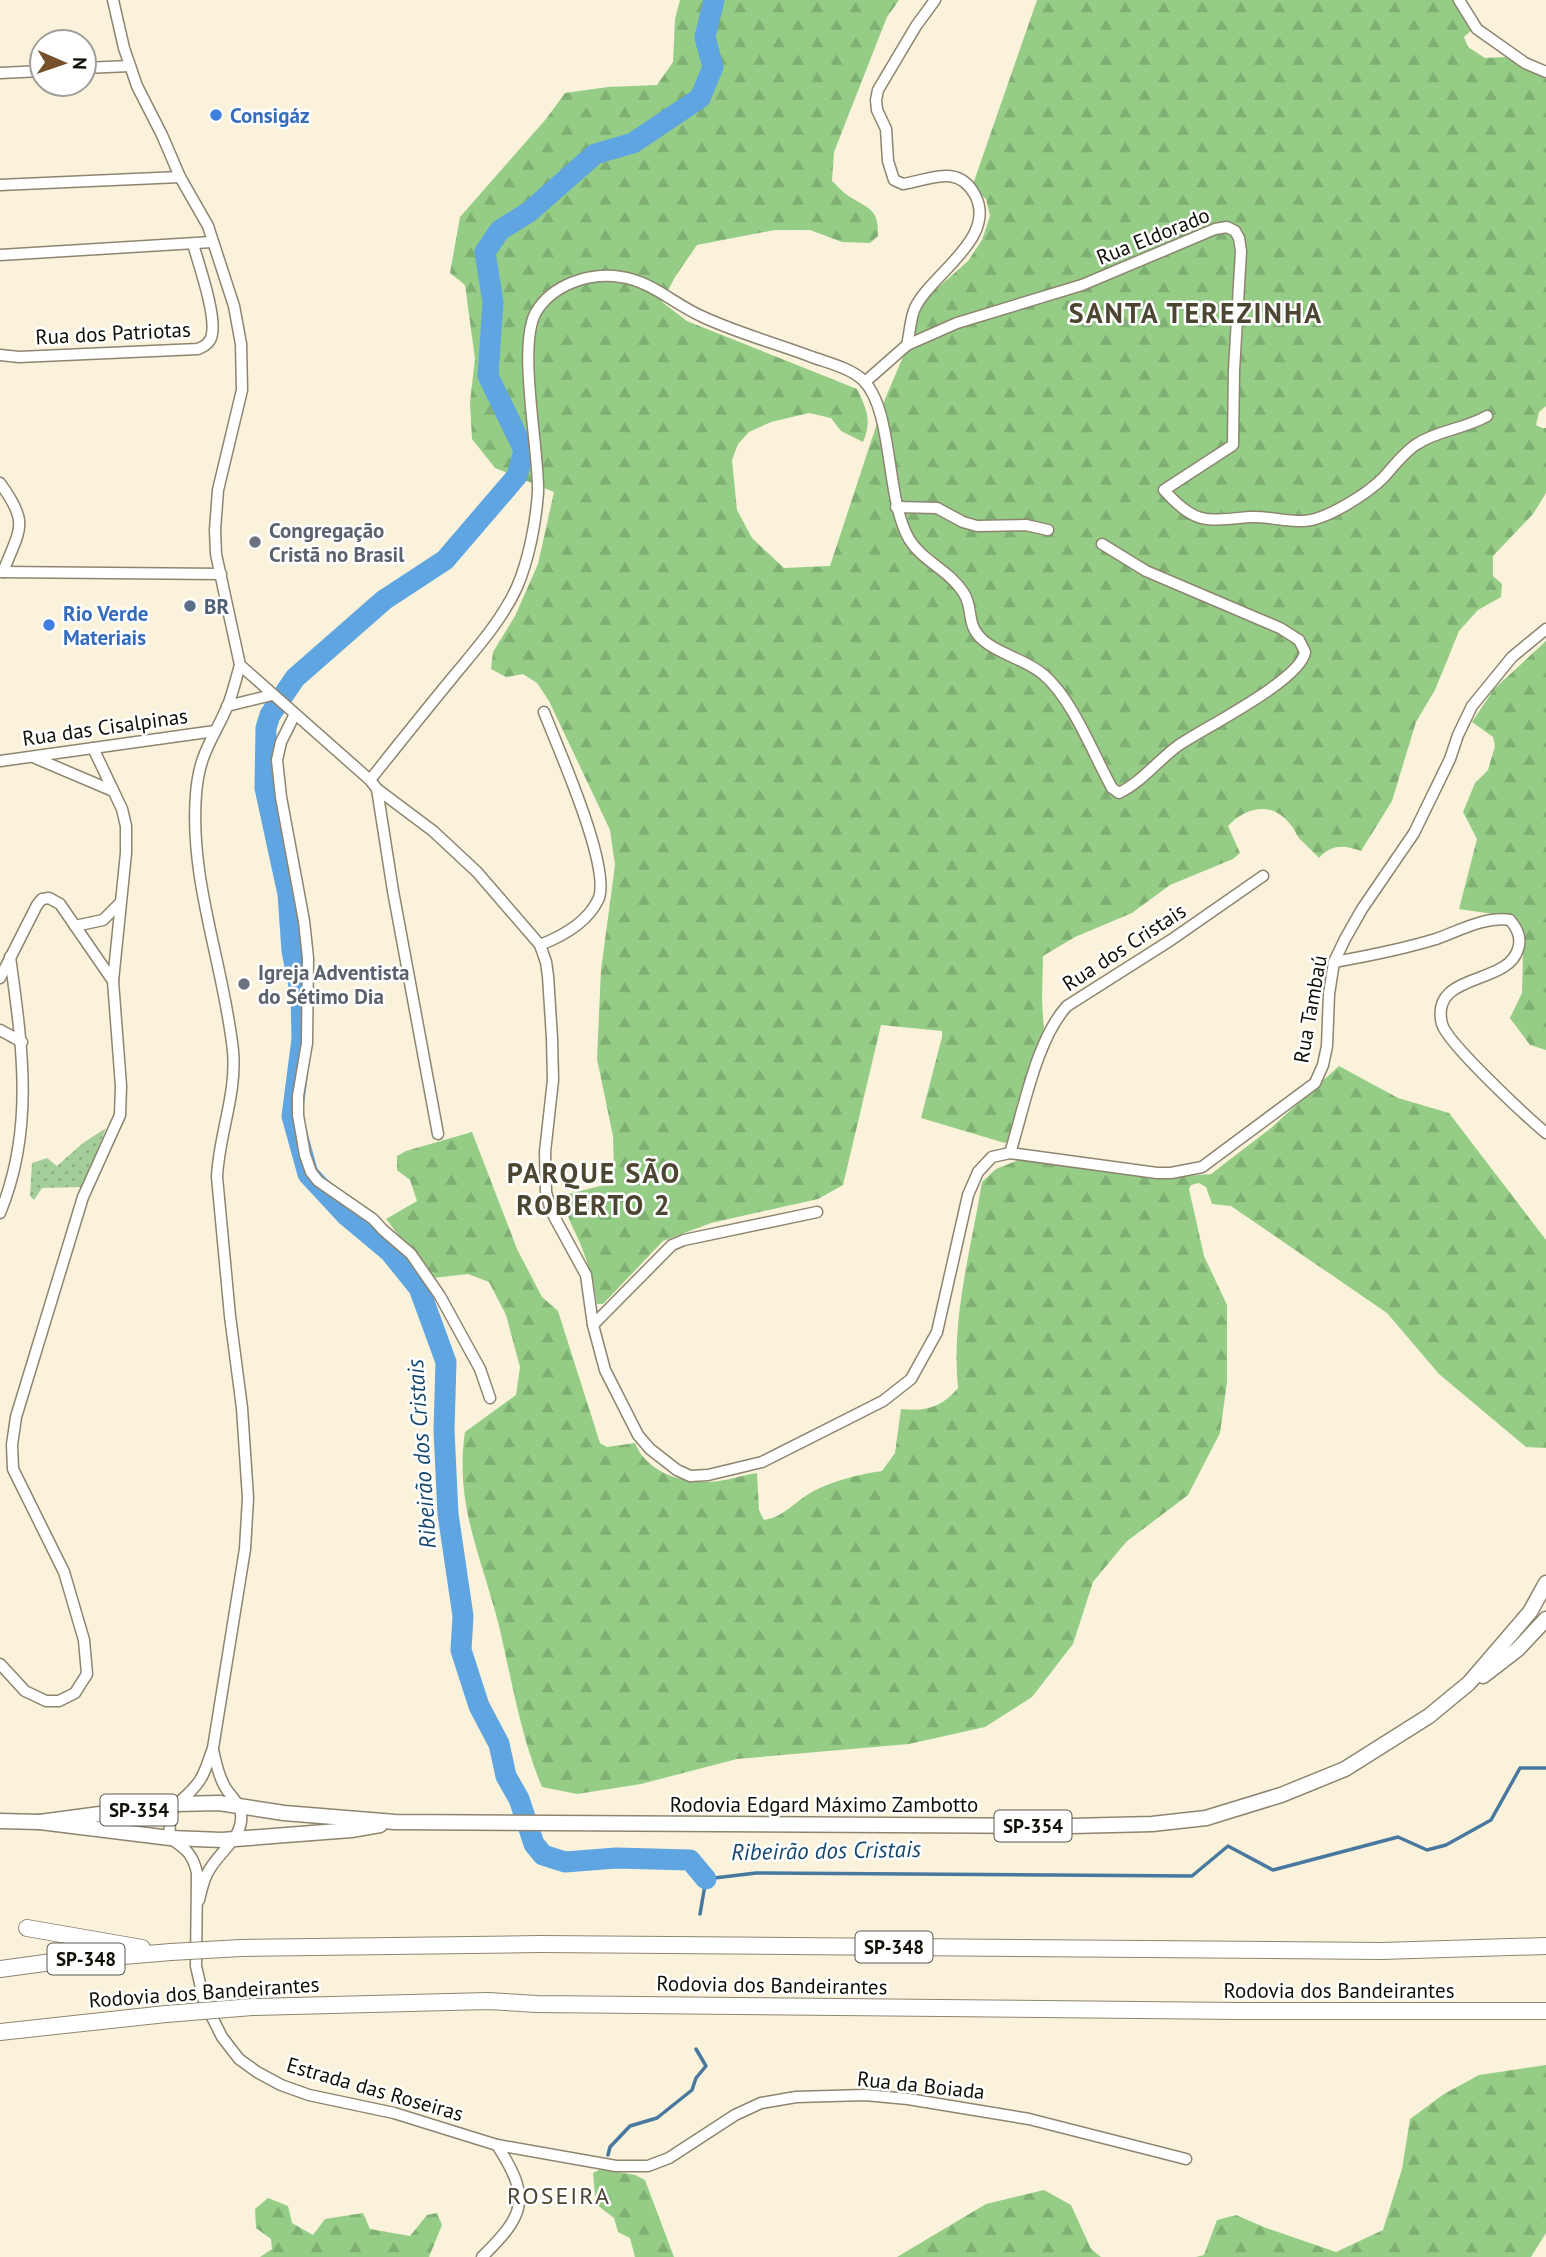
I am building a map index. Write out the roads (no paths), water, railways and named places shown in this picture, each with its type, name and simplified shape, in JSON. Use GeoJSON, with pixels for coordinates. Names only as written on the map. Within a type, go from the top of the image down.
{"type":"FeatureCollection","features":[{"type":"Feature","properties":{"kind":"highway"},"geometry":{"type":"LineString","coordinates":[[27,1928],[168,1952]]}},
{"type":"Feature","properties":{"kind":"highway","name":"Rodovia dos Bandeirantes"},"geometry":{"type":"LineString","coordinates":[[0,1969],[52,1962],[241,1948],[540,1944],[1382,1951],[1546,1946]]}},
{"type":"Feature","properties":{"kind":"highway","name":"Rodovia dos Bandeirantes"},"geometry":{"type":"LineString","coordinates":[[0,2032],[252,2007],[488,2001],[537,2004],[1238,2011],[1546,2011]]}},
{"type":"Feature","properties":{"kind":"main road","name":"Rodovia Edgard Máximo Zambotto"},"geometry":{"type":"LineString","coordinates":[[1469,1683],[1530,1612],[1546,1583]]}},
{"type":"Feature","properties":{"kind":"main road","name":"Rodovia Edgard Máximo Zambotto"},"geometry":{"type":"LineString","coordinates":[[40,1822],[175,1804],[219,1803],[284,1813],[395,1822],[1071,1826],[1153,1824],[1206,1818],[1291,1792],[1345,1769],[1429,1716],[1469,1683],[1504,1661],[1546,1619]]}},
{"type":"Feature","properties":{"kind":"main road","name":"Rodovia Edgard Máximo Zambotto"},"geometry":{"type":"LineString","coordinates":[[0,1821],[40,1822],[170,1838],[235,1839],[351,1830],[395,1822]]}},
{"type":"Feature","properties":{"kind":"street"},"geometry":{"type":"LineString","coordinates":[[113,0],[137,86],[180,177],[208,226],[234,306],[243,375],[238,415],[215,505],[216,554],[240,665],[227,706],[198,767],[195,797],[203,895],[234,1057],[233,1090],[217,1177],[242,1408],[248,1498],[245,1549],[213,1748],[201,1780],[175,1804],[170,1814],[170,1838]]}},
{"type":"Feature","properties":{"kind":"street"},"geometry":{"type":"LineString","coordinates":[[907,345],[915,308],[962,253],[979,219],[979,205],[974,193],[957,177],[942,175],[903,184],[894,180],[888,161],[886,129],[877,110],[878,90],[916,26],[935,0]]}},
{"type":"Feature","properties":{"kind":"street"},"geometry":{"type":"LineString","coordinates":[[1459,0],[1477,29],[1525,63],[1546,72]]}},
{"type":"Feature","properties":{"kind":"street"},"geometry":{"type":"LineString","coordinates":[[98,67],[130,66]]}},
{"type":"Feature","properties":{"kind":"street"},"geometry":{"type":"LineString","coordinates":[[0,73],[28,72]]}},
{"type":"Feature","properties":{"kind":"street"},"geometry":{"type":"LineString","coordinates":[[0,186],[180,177]]}},
{"type":"Feature","properties":{"kind":"street","name":"Rua Eldorado"},"geometry":{"type":"LineString","coordinates":[[864,382],[907,345],[984,313],[1121,271],[1197,236],[1227,228],[1235,230],[1241,251],[1233,444],[1164,490],[1185,513],[1224,521],[1252,517],[1306,521],[1338,510],[1381,480],[1415,445],[1471,425],[1487,416]]}},
{"type":"Feature","properties":{"kind":"street"},"geometry":{"type":"LineString","coordinates":[[0,255],[212,242]]}},
{"type":"Feature","properties":{"kind":"street","name":"Rua dos Patriotas"},"geometry":{"type":"LineString","coordinates":[[0,355],[19,357],[198,349],[207,345],[212,335],[213,322],[193,244]]}},
{"type":"Feature","properties":{"kind":"street"},"geometry":{"type":"LineString","coordinates":[[370,780],[482,641],[517,586],[532,530],[538,491],[529,375],[530,334],[535,314],[548,297],[564,285],[598,277],[618,276],[642,282],[698,315],[842,368],[864,382],[876,404],[884,431],[896,507],[916,550],[951,577],[966,595],[973,630],[987,644],[1045,675],[1071,712],[1112,788],[1119,793],[1179,745],[1262,695],[1302,662],[1305,652],[1299,640],[1280,628],[1146,571],[1102,544]]}},
{"type":"Feature","properties":{"kind":"street"},"geometry":{"type":"LineString","coordinates":[[0,482],[20,517],[20,527],[1,572],[220,574]]}},
{"type":"Feature","properties":{"kind":"street"},"geometry":{"type":"LineString","coordinates":[[896,507],[937,508],[962,522],[977,526],[1026,524],[1048,530]]}},
{"type":"Feature","properties":{"kind":"street","name":"Rua Tambaú"},"geometry":{"type":"LineString","coordinates":[[1010,1153],[1157,1173],[1202,1167],[1315,1083],[1324,1065],[1328,1046],[1329,994],[1334,962],[1362,909],[1414,833],[1472,706],[1512,656],[1546,629]]}},
{"type":"Feature","properties":{"kind":"street"},"geometry":{"type":"LineString","coordinates":[[240,665],[377,789],[433,831],[477,872],[540,945],[547,969],[552,1038],[553,1080],[545,1152],[546,1192],[551,1211],[586,1275],[593,1325],[605,1370],[631,1424],[650,1449],[665,1462],[691,1476],[708,1475],[762,1462],[883,1401],[911,1379],[937,1332],[968,1195],[978,1172],[992,1157],[1010,1153]]}},
{"type":"Feature","properties":{"kind":"street"},"geometry":{"type":"LineString","coordinates":[[227,706],[273,696]]}},
{"type":"Feature","properties":{"kind":"street"},"geometry":{"type":"LineString","coordinates":[[291,711],[277,760],[308,958],[307,1043],[298,1096],[298,1115],[305,1155],[311,1172],[318,1181],[373,1219],[411,1254],[440,1296],[480,1369],[490,1398]]}},
{"type":"Feature","properties":{"kind":"street"},"geometry":{"type":"LineString","coordinates":[[540,945],[566,934],[584,919],[599,899],[601,887],[585,814],[544,712]]}},
{"type":"Feature","properties":{"kind":"street","name":"Rua das Cisalpinas"},"geometry":{"type":"LineString","coordinates":[[0,761],[215,731]]}},
{"type":"Feature","properties":{"kind":"street"},"geometry":{"type":"LineString","coordinates":[[0,1664],[25,1692],[46,1701],[60,1701],[75,1693],[87,1674],[84,1640],[71,1595],[54,1550],[13,1469],[12,1444],[16,1417],[83,1197],[120,1115],[121,1086],[113,981],[127,853],[127,826],[122,809],[93,748]]}},
{"type":"Feature","properties":{"kind":"street"},"geometry":{"type":"LineString","coordinates":[[31,756],[113,791]]}},
{"type":"Feature","properties":{"kind":"street"},"geometry":{"type":"LineString","coordinates":[[377,789],[438,1134]]}},
{"type":"Feature","properties":{"kind":"street","name":"Rua dos Cristais"},"geometry":{"type":"LineString","coordinates":[[1010,1153],[1045,1040],[1062,1012],[1264,876]]}},
{"type":"Feature","properties":{"kind":"street"},"geometry":{"type":"LineString","coordinates":[[0,978],[42,899],[55,900],[113,981]]}},
{"type":"Feature","properties":{"kind":"street"},"geometry":{"type":"LineString","coordinates":[[75,926],[103,920],[120,903]]}},
{"type":"Feature","properties":{"kind":"street"},"geometry":{"type":"LineString","coordinates":[[1334,962],[1435,939],[1491,921],[1510,920],[1517,928],[1520,941],[1513,961],[1505,968],[1454,989],[1445,999],[1441,1022],[1444,1032],[1459,1049],[1546,1133]]}},
{"type":"Feature","properties":{"kind":"street"},"geometry":{"type":"LineString","coordinates":[[0,1213],[14,1174],[24,1107],[22,1042],[10,957]]}},
{"type":"Feature","properties":{"kind":"street"},"geometry":{"type":"LineString","coordinates":[[0,1030],[22,1042]]}},
{"type":"Feature","properties":{"kind":"street"},"geometry":{"type":"LineString","coordinates":[[0,1183],[14,1174]]}},
{"type":"Feature","properties":{"kind":"street"},"geometry":{"type":"LineString","coordinates":[[593,1325],[672,1244],[817,1213]]}},
{"type":"Feature","properties":{"kind":"street"},"geometry":{"type":"LineString","coordinates":[[213,1748],[218,1773],[224,1786],[239,1805],[242,1823],[235,1839]]}},
{"type":"Feature","properties":{"kind":"street","name":"Estrada das Roseiras"},"geometry":{"type":"LineString","coordinates":[[170,1838],[186,1848],[195,1862],[196,1966],[204,2001],[222,2037],[239,2059],[281,2085],[309,2095],[394,2113],[496,2145]]}},
{"type":"Feature","properties":{"kind":"street","name":"Estrada das Roseiras"},"geometry":{"type":"LineString","coordinates":[[195,1912],[207,1874],[235,1839]]}},
{"type":"Feature","properties":{"kind":"street","name":"Rua da Boiada"},"geometry":{"type":"LineString","coordinates":[[496,2145],[616,2166],[648,2166],[669,2158],[735,2115],[761,2103],[796,2097],[865,2095],[908,2099],[1029,2119],[1186,2159]]}},
{"type":"Feature","properties":{"kind":"street"},"geometry":{"type":"LineString","coordinates":[[482,2257],[516,2219],[519,2202],[516,2177],[496,2145]]}},
{"type":"Feature","properties":{"kind":"waterway","name":"Ribeirão dos Cristais"},"geometry":{"type":"LineString","coordinates":[[706,1879],[690,1860],[616,1858],[565,1862],[543,1855],[534,1844],[519,1799],[506,1776],[499,1744],[479,1706],[461,1650],[463,1616],[448,1514],[444,1430],[446,1362],[419,1288],[390,1252],[347,1216],[308,1174],[292,1116],[302,1039],[301,996],[292,951],[288,894],[265,788],[266,728],[270,715],[295,678],[384,600],[445,560],[517,476],[524,450],[488,376],[493,302],[485,252],[500,230],[529,212],[595,154],[633,143],[700,98],[713,67],[705,37],[714,0]]}},
{"type":"Feature","properties":{"kind":"waterway","name":"Ribeirão dos Cristais"},"geometry":{"type":"LineString","coordinates":[[700,1914],[706,1879],[756,1873],[1192,1876],[1228,1846],[1273,1870],[1398,1837],[1427,1850],[1446,1845],[1491,1820],[1520,1768],[1546,1768]]}},
{"type":"Feature","properties":{"kind":"waterway"},"geometry":{"type":"LineString","coordinates":[[608,2155],[610,2147],[630,2126],[657,2118],[692,2090],[696,2078],[706,2066],[696,2049]]}},
{"type":"Feature","properties":{"kind":"place","name":"Consigáz"},"geometry":{"type":"Point","coordinates":[216,115]}},
{"type":"Feature","properties":{"kind":"place","name":"Congregação Cristã no Brasil"},"geometry":{"type":"Point","coordinates":[255,542]}},
{"type":"Feature","properties":{"kind":"place","name":"BR"},"geometry":{"type":"Point","coordinates":[190,606]}},
{"type":"Feature","properties":{"kind":"place","name":"Rio Verde Materiais"},"geometry":{"type":"Point","coordinates":[49,625]}},
{"type":"Feature","properties":{"kind":"place","name":"Igreja Adventista do Sétimo Dia"},"geometry":{"type":"Point","coordinates":[244,984]}},
{"type":"Feature","properties":{"kind":"district","name":"SANTA TEREZINHA"},"geometry":{"type":"Point","coordinates":[1196,312]}},
{"type":"Feature","properties":{"kind":"district","name":"PARQUE SÃO ROBERTO 2"},"geometry":{"type":"Point","coordinates":[594,1188]}},
{"type":"Feature","properties":{"kind":"district","name":"ROSEIRA"},"geometry":{"type":"Point","coordinates":[559,2195]}}]}
